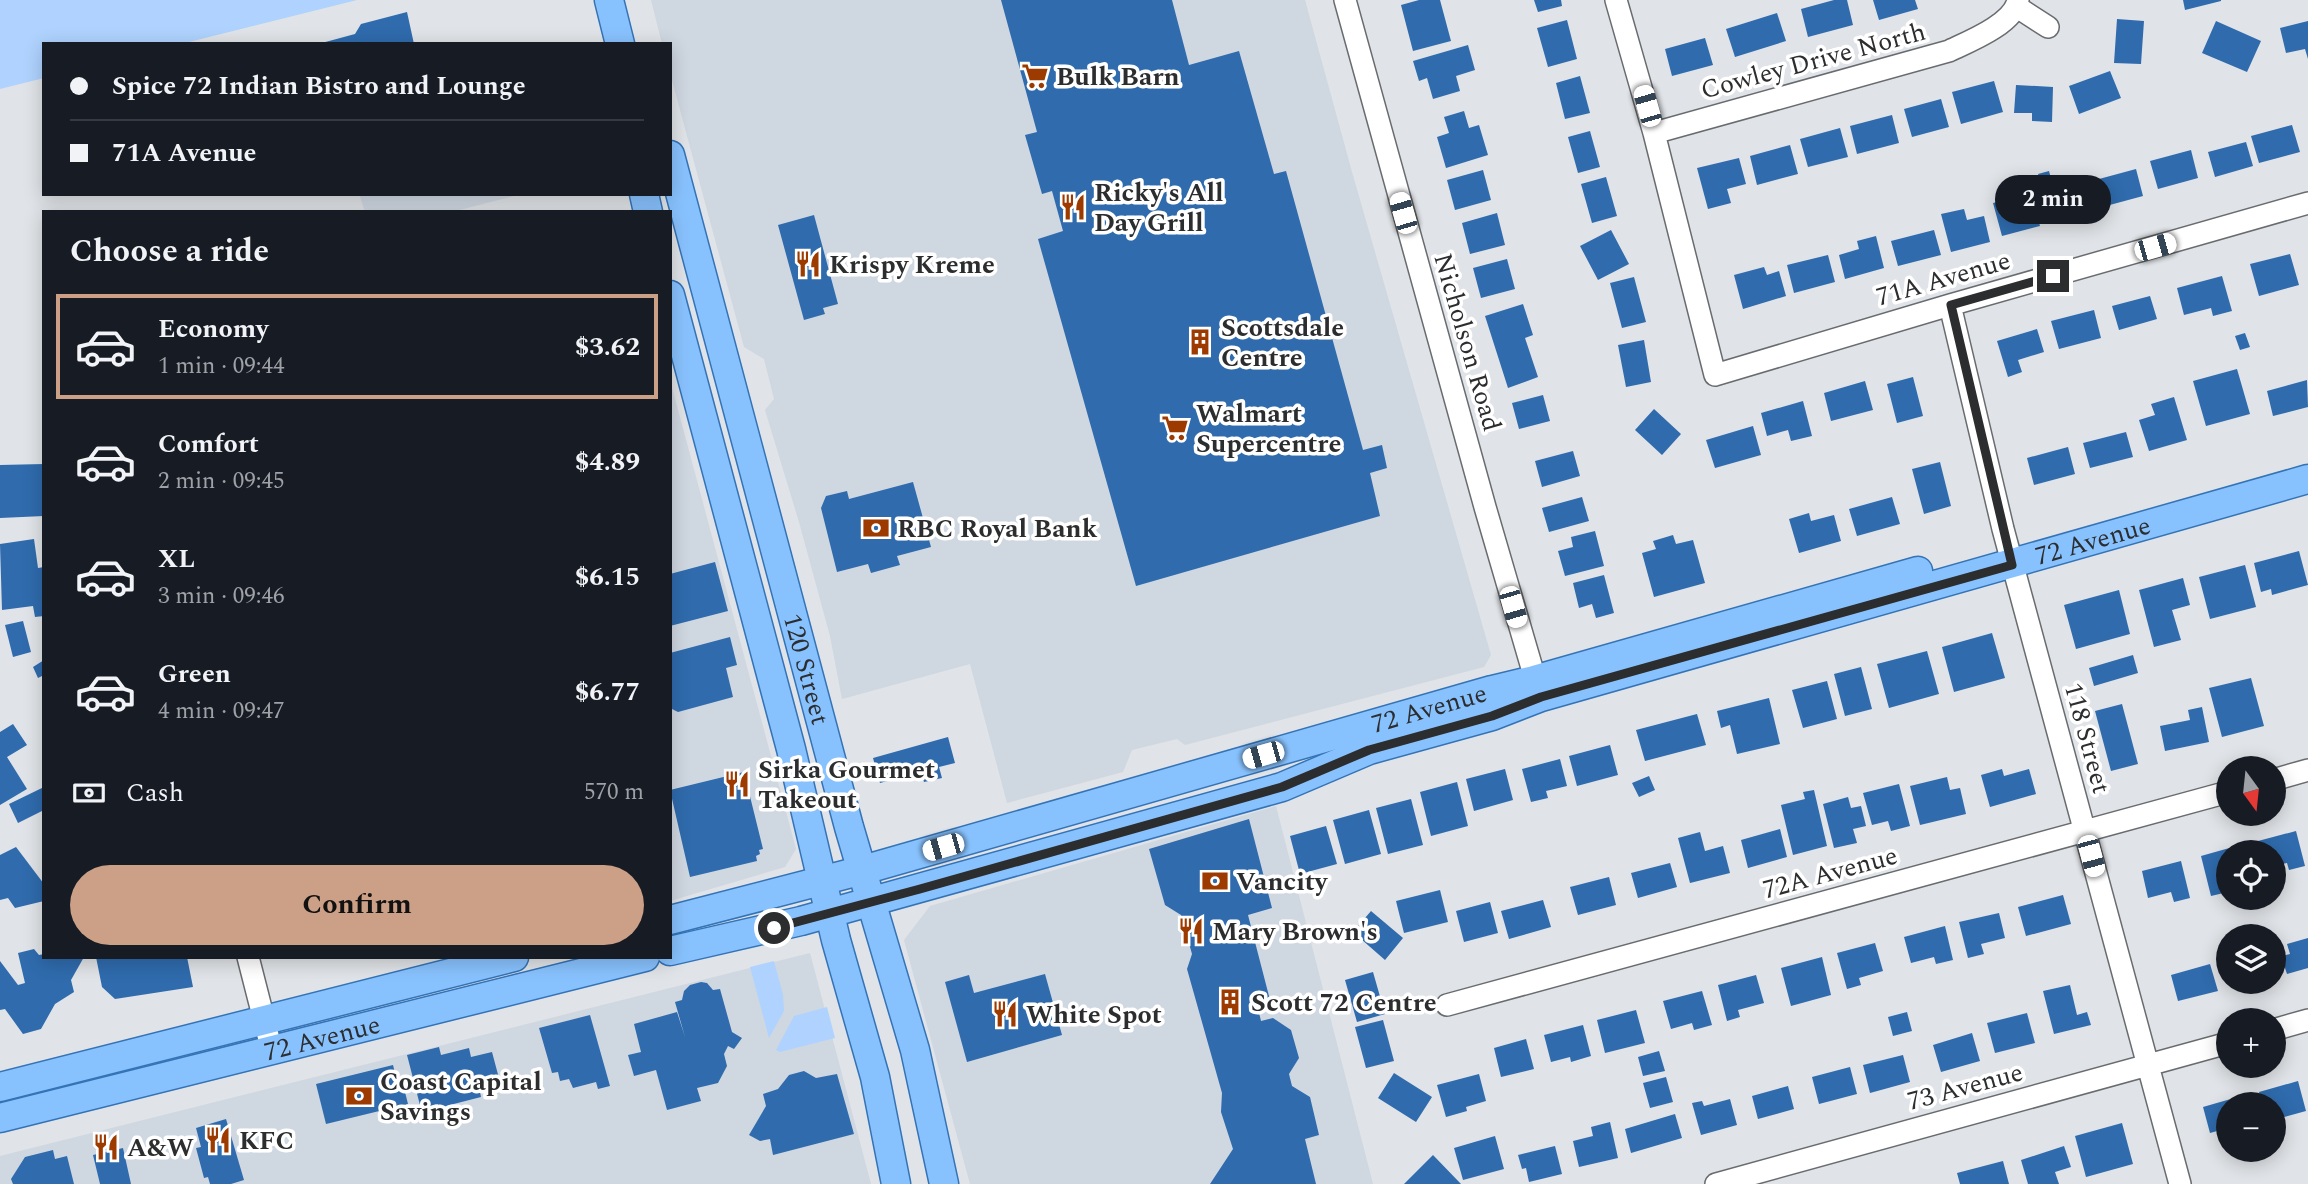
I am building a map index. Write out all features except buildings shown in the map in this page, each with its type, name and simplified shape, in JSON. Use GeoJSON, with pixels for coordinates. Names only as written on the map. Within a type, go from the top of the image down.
{"type":"FeatureCollection","features":[{"type":"Feature","properties":{"kind":"main road"},"geometry":{"type":"LineString","coordinates":[[609,0],[620,42]]}},
{"type":"Feature","properties":{"kind":"main road","name":"120 Street"},"geometry":{"type":"LineString","coordinates":[[672,162],[863,870],[915,1050],[944,1184]]}},
{"type":"Feature","properties":{"kind":"main road","name":"120 Street"},"geometry":{"type":"LineString","coordinates":[[672,302],[824,881],[836,940],[875,1077],[896,1184]]}},
{"type":"Feature","properties":{"kind":"main road","name":"72 Avenue"},"geometry":{"type":"LineString","coordinates":[[672,951],[831,914],[1282,787],[1369,750],[1492,716],[1538,689],[2010,555],[2308,461]]}},
{"type":"Feature","properties":{"kind":"main road","name":"72 Avenue"},"geometry":{"type":"LineString","coordinates":[[2010,555],[2308,480]]}},
{"type":"Feature","properties":{"kind":"main road","name":"72 Avenue"},"geometry":{"type":"LineString","coordinates":[[672,919],[824,881],[1492,690],[1538,689]]}},
{"type":"Feature","properties":{"kind":"main road"},"geometry":{"type":"LineString","coordinates":[[1128,831],[1143,809],[1230,783],[1254,772],[1263,755]]}},
{"type":"Feature","properties":{"kind":"main road","name":"72 Avenue"},"geometry":{"type":"LineString","coordinates":[[0,1087],[506,959]]}},
{"type":"Feature","properties":{"kind":"main road","name":"72 Avenue"},"geometry":{"type":"LineString","coordinates":[[0,1118],[637,959]]}},
{"type":"Feature","properties":{"kind":"street","name":"Nicholson Road"},"geometry":{"type":"LineString","coordinates":[[1345,0],[1538,689]]}},
{"type":"Feature","properties":{"kind":"street"},"geometry":{"type":"LineString","coordinates":[[1616,0],[1654,133]]}},
{"type":"Feature","properties":{"kind":"street","name":"Cowley Drive North"},"geometry":{"type":"LineString","coordinates":[[1654,133],[1949,51],[1991,31],[2017,4],[2048,27]]}},
{"type":"Feature","properties":{"kind":"street","name":"71A Avenue"},"geometry":{"type":"LineString","coordinates":[[1654,133],[1715,375],[2308,203]]}},
{"type":"Feature","properties":{"kind":"street","name":"118 Street"},"geometry":{"type":"LineString","coordinates":[[1951,305],[2010,555],[2180,1184]]}},
{"type":"Feature","properties":{"kind":"street"},"geometry":{"type":"LineString","coordinates":[[2286,776],[2308,770]]}},
{"type":"Feature","properties":{"kind":"street","name":"72A Avenue"},"geometry":{"type":"LineString","coordinates":[[1447,1005],[2216,795]]}},
{"type":"Feature","properties":{"kind":"street"},"geometry":{"type":"LineString","coordinates":[[249,959],[272,1051]]}},
{"type":"Feature","properties":{"kind":"street"},"geometry":{"type":"LineString","coordinates":[[2286,1026],[2308,1020]]}},
{"type":"Feature","properties":{"kind":"street","name":"73 Avenue"},"geometry":{"type":"LineString","coordinates":[[1716,1184],[2216,1046]]}},
{"type":"Feature","properties":{"kind":"shaded area"},"geometry":{"type":"Polygon","coordinates":[[[0,0],[357,0],[189,42],[42,42],[42,78],[0,89],[0,0]]]}},
{"type":"Feature","properties":{"kind":"shaded area","name":"Scottsdale Centre"},"geometry":{"type":"Polygon","coordinates":[[[651,0],[1305,0],[1491,655],[1484,667],[1185,745],[1177,739],[1132,750],[1123,772],[1007,803],[970,664],[842,699],[830,636],[765,410],[774,399],[764,359],[744,347],[672,80],[672,42],[662,42],[651,0]]]}},
{"type":"Feature","properties":{"kind":"shaded area"},"geometry":{"type":"Polygon","coordinates":[[[360,196],[514,196],[460,210],[364,210],[360,196]]]}},
{"type":"Feature","properties":{"kind":"shaded area"},"geometry":{"type":"Polygon","coordinates":[[[672,387],[796,849],[785,867],[672,900],[672,387]]]}},
{"type":"Feature","properties":{"kind":"shaded area","name":"Scott 72 Centre"},"geometry":{"type":"Polygon","coordinates":[[[1276,806],[1373,1184],[970,1184],[904,940],[930,906],[1276,806]]]}},
{"type":"Feature","properties":{"kind":"shaded area"},"geometry":{"type":"Polygon","coordinates":[[[810,953],[871,1184],[0,1184],[0,1156],[810,953]]]}},
{"type":"Feature","properties":{"kind":"shaded area"},"geometry":{"type":"Polygon","coordinates":[[[774,961],[783,995],[784,1011],[769,1038],[750,967],[774,961]]]}},
{"type":"Feature","properties":{"kind":"shaded area"},"geometry":{"type":"Polygon","coordinates":[[[827,1007],[835,1038],[780,1052],[776,1050],[794,1016],[827,1007]]]}},
{"type":"Feature","properties":{"kind":"place","name":"Bulk Barn"},"geometry":{"type":"Point","coordinates":[1035,76]}},
{"type":"Feature","properties":{"kind":"place","name":"Ricky's All Day Grill"},"geometry":{"type":"Point","coordinates":[1073,207]}},
{"type":"Feature","properties":{"kind":"place","name":"Krispy Kreme"},"geometry":{"type":"Point","coordinates":[808,264]}},
{"type":"Feature","properties":{"kind":"place","name":"Scottsdale Centre"},"geometry":{"type":"Point","coordinates":[1200,342]}},
{"type":"Feature","properties":{"kind":"place","name":"Walmart Supercentre"},"geometry":{"type":"Point","coordinates":[1175,428]}},
{"type":"Feature","properties":{"kind":"place","name":"RBC Royal Bank"},"geometry":{"type":"Point","coordinates":[876,528]}},
{"type":"Feature","properties":{"kind":"place","name":"Sirka Gourmet Takeout"},"geometry":{"type":"Point","coordinates":[737,784]}},
{"type":"Feature","properties":{"kind":"place","name":"Vancity"},"geometry":{"type":"Point","coordinates":[1215,881]}},
{"type":"Feature","properties":{"kind":"place","name":"Mary Brown's"},"geometry":{"type":"Point","coordinates":[1191,931]}},
{"type":"Feature","properties":{"kind":"place","name":"Scott 72 Centre"},"geometry":{"type":"Point","coordinates":[1230,1002]}},
{"type":"Feature","properties":{"kind":"place","name":"White Spot"},"geometry":{"type":"Point","coordinates":[1005,1014]}},
{"type":"Feature","properties":{"kind":"place","name":"Coast Capital Savings"},"geometry":{"type":"Point","coordinates":[359,1096]}},
{"type":"Feature","properties":{"kind":"place","name":"KFC"},"geometry":{"type":"Point","coordinates":[218,1140]}},
{"type":"Feature","properties":{"kind":"place","name":"A&W"},"geometry":{"type":"Point","coordinates":[106,1147]}},
{"type":"Feature","properties":{"kind":"route"},"geometry":{"type":"LineString","coordinates":[[774,928],[1282,787],[1369,750],[1492,716],[1541,697],[2012,565],[1951,305],[2053,276]]}}]}
